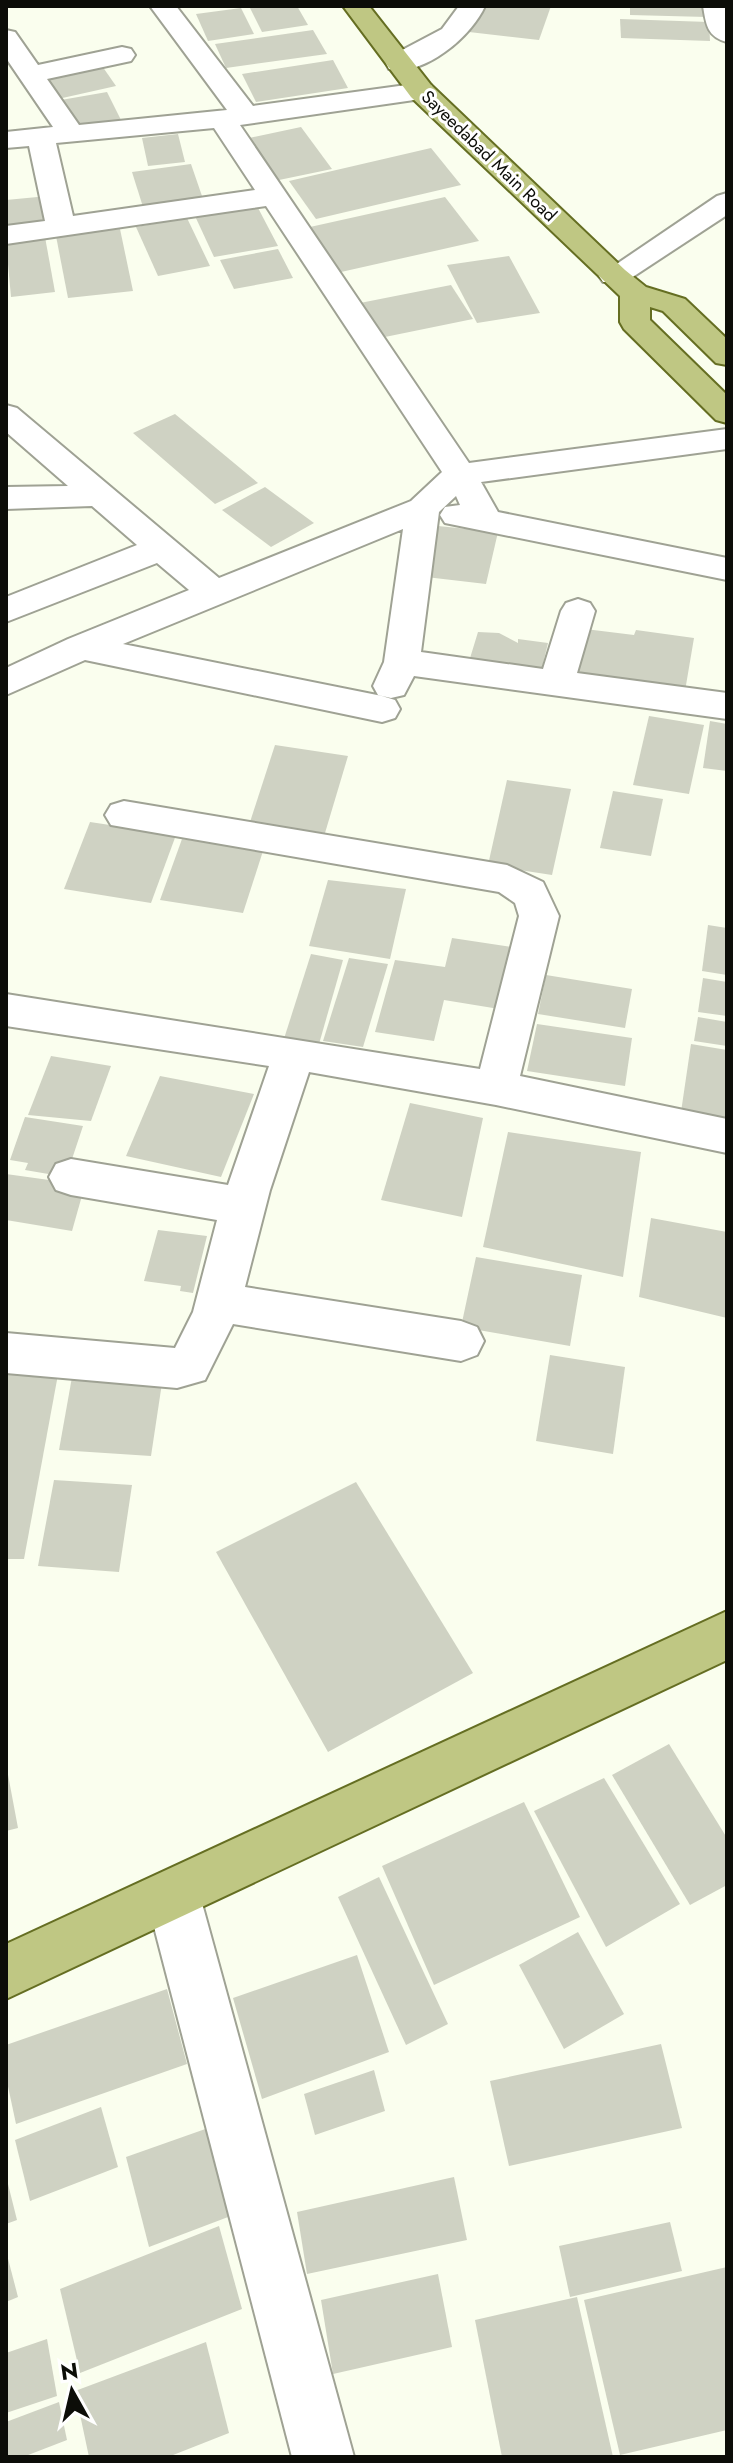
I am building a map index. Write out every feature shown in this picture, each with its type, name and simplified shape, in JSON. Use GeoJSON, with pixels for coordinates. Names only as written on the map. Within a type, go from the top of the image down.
{"type":"FeatureCollection","features":[{"type":"Feature","properties":{"kind":"main road","name":"Sayeedabad Main Road"},"geometry":{"type":"LineString","coordinates":[[356,6],[421,91],[624,284],[674,305],[727,356]]}},
{"type":"Feature","properties":{"kind":"main road"},"geometry":{"type":"LineString","coordinates":[[624,284],[635,322],[727,413]]}},
{"type":"Feature","properties":{"kind":"main road"},"geometry":{"type":"LineString","coordinates":[[6,1972],[727,1635]]}},
{"type":"Feature","properties":{"kind":"street"},"geometry":{"type":"LineString","coordinates":[[163,6],[233,117],[274,196],[460,474],[486,521]]}},
{"type":"Feature","properties":{"kind":"street"},"geometry":{"type":"LineString","coordinates":[[399,63],[455,36],[466,24],[472,6]]}},
{"type":"Feature","properties":{"kind":"street"},"geometry":{"type":"LineString","coordinates":[[716,6],[720,29],[727,34]]}},
{"type":"Feature","properties":{"kind":"street"},"geometry":{"type":"LineString","coordinates":[[6,38],[72,135]]}},
{"type":"Feature","properties":{"kind":"street"},"geometry":{"type":"LineString","coordinates":[[31,74],[122,55]]}},
{"type":"Feature","properties":{"kind":"street"},"geometry":{"type":"LineString","coordinates":[[6,140],[233,117],[421,91]]}},
{"type":"Feature","properties":{"kind":"street"},"geometry":{"type":"LineString","coordinates":[[41,137],[61,228]]}},
{"type":"Feature","properties":{"kind":"street"},"geometry":{"type":"LineString","coordinates":[[6,235],[274,196]]}},
{"type":"Feature","properties":{"kind":"street"},"geometry":{"type":"LineString","coordinates":[[624,284],[727,202]]}},
{"type":"Feature","properties":{"kind":"street"},"geometry":{"type":"LineString","coordinates":[[6,415],[214,593]]}},
{"type":"Feature","properties":{"kind":"street"},"geometry":{"type":"LineString","coordinates":[[9,687],[81,647],[423,509],[460,474],[727,439]]}},
{"type":"Feature","properties":{"kind":"street"},"geometry":{"type":"LineString","coordinates":[[6,498],[102,495]]}},
{"type":"Feature","properties":{"kind":"street"},"geometry":{"type":"LineString","coordinates":[[423,509],[727,569]]}},
{"type":"Feature","properties":{"kind":"street"},"geometry":{"type":"LineString","coordinates":[[81,647],[378,721],[402,662],[423,509]]}},
{"type":"Feature","properties":{"kind":"street"},"geometry":{"type":"LineString","coordinates":[[6,610],[163,548]]}},
{"type":"Feature","properties":{"kind":"street"},"geometry":{"type":"LineString","coordinates":[[556,685],[578,611]]}},
{"type":"Feature","properties":{"kind":"street"},"geometry":{"type":"LineString","coordinates":[[402,662],[727,706]]}},
{"type":"Feature","properties":{"kind":"street"},"geometry":{"type":"LineString","coordinates":[[124,815],[507,879],[527,889],[536,900],[539,916],[496,1088]]}},
{"type":"Feature","properties":{"kind":"street"},"geometry":{"type":"LineString","coordinates":[[6,1010],[294,1053],[496,1088],[727,1136]]}},
{"type":"Feature","properties":{"kind":"street"},"geometry":{"type":"LineString","coordinates":[[6,1353],[177,1368],[189,1366],[198,1355],[217,1302],[243,1206],[294,1053]]}},
{"type":"Feature","properties":{"kind":"street"},"geometry":{"type":"LineString","coordinates":[[71,1177],[243,1206]]}},
{"type":"Feature","properties":{"kind":"street"},"geometry":{"type":"LineString","coordinates":[[217,1302],[461,1341]]}},
{"type":"Feature","properties":{"kind":"street"},"geometry":{"type":"LineString","coordinates":[[173,1896],[323,2457]]}},
{"type":"Feature","properties":{"kind":"building"},"geometry":{"type":"Polygon","coordinates":[[[249,6],[297,6],[308,25],[262,32],[249,6]]]}},
{"type":"Feature","properties":{"kind":"building"},"geometry":{"type":"Polygon","coordinates":[[[480,6],[551,6],[539,40],[469,32],[480,6]]]}},
{"type":"Feature","properties":{"kind":"building"},"geometry":{"type":"Polygon","coordinates":[[[630,6],[706,6],[707,17],[630,15],[630,6]]]}},
{"type":"Feature","properties":{"kind":"building"},"geometry":{"type":"Polygon","coordinates":[[[241,8],[254,34],[208,41],[196,14],[241,8]]]}},
{"type":"Feature","properties":{"kind":"building"},"geometry":{"type":"Polygon","coordinates":[[[620,19],[709,22],[710,41],[621,38],[620,19]]]}},
{"type":"Feature","properties":{"kind":"building"},"geometry":{"type":"Polygon","coordinates":[[[313,30],[327,54],[226,68],[215,44],[313,30]]]}},
{"type":"Feature","properties":{"kind":"building"},"geometry":{"type":"Polygon","coordinates":[[[333,60],[348,88],[256,102],[242,74],[333,60]]]}},
{"type":"Feature","properties":{"kind":"building"},"geometry":{"type":"Polygon","coordinates":[[[100,63],[116,86],[58,99],[42,75],[100,63]]]}},
{"type":"Feature","properties":{"kind":"building"},"geometry":{"type":"Polygon","coordinates":[[[107,92],[122,122],[74,130],[61,100],[107,92]]]}},
{"type":"Feature","properties":{"kind":"building"},"geometry":{"type":"Polygon","coordinates":[[[301,127],[332,169],[279,180],[249,138],[301,127]]]}},
{"type":"Feature","properties":{"kind":"building"},"geometry":{"type":"Polygon","coordinates":[[[178,134],[185,162],[148,166],[142,138],[178,134]]]}},
{"type":"Feature","properties":{"kind":"building"},"geometry":{"type":"Polygon","coordinates":[[[431,148],[461,185],[316,219],[289,181],[431,148]]]}},
{"type":"Feature","properties":{"kind":"building"},"geometry":{"type":"Polygon","coordinates":[[[191,164],[203,199],[143,207],[132,172],[191,164]]]}},
{"type":"Feature","properties":{"kind":"building"},"geometry":{"type":"Polygon","coordinates":[[[48,196],[52,223],[6,228],[6,200],[48,196]]]}},
{"type":"Feature","properties":{"kind":"building"},"geometry":{"type":"Polygon","coordinates":[[[445,197],[479,241],[341,272],[310,227],[445,197]]]}},
{"type":"Feature","properties":{"kind":"building"},"geometry":{"type":"Polygon","coordinates":[[[257,206],[278,246],[214,257],[195,216],[257,206]]]}},
{"type":"Feature","properties":{"kind":"building"},"geometry":{"type":"Polygon","coordinates":[[[187,218],[210,266],[158,276],[136,227],[187,218]]]}},
{"type":"Feature","properties":{"kind":"building"},"geometry":{"type":"Polygon","coordinates":[[[120,229],[133,291],[68,298],[56,236],[120,229]]]}},
{"type":"Feature","properties":{"kind":"building"},"geometry":{"type":"Polygon","coordinates":[[[45,237],[55,292],[11,297],[6,242],[45,237]]]}},
{"type":"Feature","properties":{"kind":"building"},"geometry":{"type":"Polygon","coordinates":[[[278,249],[293,278],[234,289],[220,260],[278,249]]]}},
{"type":"Feature","properties":{"kind":"building"},"geometry":{"type":"Polygon","coordinates":[[[509,256],[540,313],[477,323],[447,265],[509,256]]]}},
{"type":"Feature","properties":{"kind":"building"},"geometry":{"type":"Polygon","coordinates":[[[451,285],[473,319],[380,338],[360,303],[451,285]]]}},
{"type":"Feature","properties":{"kind":"building"},"geometry":{"type":"Polygon","coordinates":[[[175,414],[258,483],[215,504],[133,433],[175,414]]]}},
{"type":"Feature","properties":{"kind":"building"},"geometry":{"type":"Polygon","coordinates":[[[265,487],[314,523],[271,547],[222,510],[265,487]]]}},
{"type":"Feature","properties":{"kind":"building"},"geometry":{"type":"Polygon","coordinates":[[[438,526],[498,532],[486,584],[426,577],[438,526]]]}},
{"type":"Feature","properties":{"kind":"building"},"geometry":{"type":"Polygon","coordinates":[[[577,628],[634,635],[636,630],[694,638],[685,691],[563,679],[577,628]]]}},
{"type":"Feature","properties":{"kind":"building"},"geometry":{"type":"Polygon","coordinates":[[[478,632],[499,633],[518,643],[518,639],[548,643],[539,680],[467,668],[478,632]]]}},
{"type":"Feature","properties":{"kind":"building"},"geometry":{"type":"Polygon","coordinates":[[[649,716],[704,725],[689,794],[633,785],[649,716]]]}},
{"type":"Feature","properties":{"kind":"building"},"geometry":{"type":"Polygon","coordinates":[[[710,721],[727,724],[727,771],[703,768],[710,721]]]}},
{"type":"Feature","properties":{"kind":"building"},"geometry":{"type":"Polygon","coordinates":[[[275,745],[348,756],[325,833],[250,822],[275,745]]]}},
{"type":"Feature","properties":{"kind":"building"},"geometry":{"type":"Polygon","coordinates":[[[507,780],[571,789],[552,875],[488,865],[507,780]]]}},
{"type":"Feature","properties":{"kind":"building"},"geometry":{"type":"Polygon","coordinates":[[[613,791],[663,799],[651,856],[600,848],[613,791]]]}},
{"type":"Feature","properties":{"kind":"building"},"geometry":{"type":"Polygon","coordinates":[[[90,822],[176,835],[151,903],[64,889],[90,822]]]}},
{"type":"Feature","properties":{"kind":"building"},"geometry":{"type":"Polygon","coordinates":[[[182,839],[263,851],[243,913],[160,900],[182,839]]]}},
{"type":"Feature","properties":{"kind":"building"},"geometry":{"type":"Polygon","coordinates":[[[328,880],[406,889],[390,959],[309,946],[328,880]]]}},
{"type":"Feature","properties":{"kind":"building"},"geometry":{"type":"Polygon","coordinates":[[[708,925],[727,928],[727,975],[702,971],[708,925]]]}},
{"type":"Feature","properties":{"kind":"building"},"geometry":{"type":"Polygon","coordinates":[[[452,938],[524,949],[511,1011],[444,1000],[434,1041],[375,1032],[395,960],[445,967],[452,938]]]}},
{"type":"Feature","properties":{"kind":"building"},"geometry":{"type":"Polygon","coordinates":[[[311,954],[343,960],[317,1051],[282,1045],[311,954]]]}},
{"type":"Feature","properties":{"kind":"building"},"geometry":{"type":"Polygon","coordinates":[[[349,958],[388,964],[363,1047],[323,1041],[349,958]]]}},
{"type":"Feature","properties":{"kind":"building"},"geometry":{"type":"Polygon","coordinates":[[[546,975],[632,989],[625,1028],[538,1014],[546,975]]]}},
{"type":"Feature","properties":{"kind":"building"},"geometry":{"type":"Polygon","coordinates":[[[703,978],[727,982],[727,1016],[698,1012],[703,978]]]}},
{"type":"Feature","properties":{"kind":"building"},"geometry":{"type":"Polygon","coordinates":[[[698,1017],[727,1022],[727,1046],[694,1041],[698,1017]]]}},
{"type":"Feature","properties":{"kind":"building"},"geometry":{"type":"Polygon","coordinates":[[[537,1024],[632,1038],[625,1086],[527,1071],[537,1024]]]}},
{"type":"Feature","properties":{"kind":"building"},"geometry":{"type":"Polygon","coordinates":[[[691,1044],[727,1050],[727,1119],[681,1112],[691,1044]]]}},
{"type":"Feature","properties":{"kind":"building"},"geometry":{"type":"Polygon","coordinates":[[[51,1056],[111,1066],[91,1121],[28,1115],[51,1056]]]}},
{"type":"Feature","properties":{"kind":"building"},"geometry":{"type":"Polygon","coordinates":[[[160,1076],[254,1094],[221,1177],[126,1156],[160,1076]]]}},
{"type":"Feature","properties":{"kind":"building"},"geometry":{"type":"Polygon","coordinates":[[[410,1103],[483,1118],[462,1217],[381,1200],[410,1103]]]}},
{"type":"Feature","properties":{"kind":"building"},"geometry":{"type":"Polygon","coordinates":[[[25,1117],[83,1126],[66,1177],[25,1170],[28,1163],[10,1160],[25,1117]]]}},
{"type":"Feature","properties":{"kind":"building"},"geometry":{"type":"Polygon","coordinates":[[[508,1132],[641,1152],[623,1277],[483,1247],[508,1132]]]}},
{"type":"Feature","properties":{"kind":"building"},"geometry":{"type":"Polygon","coordinates":[[[6,1174],[85,1185],[72,1231],[6,1220],[6,1174]]]}},
{"type":"Feature","properties":{"kind":"building"},"geometry":{"type":"Polygon","coordinates":[[[651,1218],[727,1232],[727,1318],[639,1297],[651,1218]]]}},
{"type":"Feature","properties":{"kind":"building"},"geometry":{"type":"Polygon","coordinates":[[[158,1230],[207,1236],[193,1293],[180,1291],[181,1286],[144,1281],[158,1230]]]}},
{"type":"Feature","properties":{"kind":"building"},"geometry":{"type":"Polygon","coordinates":[[[476,1257],[582,1275],[570,1346],[461,1327],[476,1257]]]}},
{"type":"Feature","properties":{"kind":"building"},"geometry":{"type":"Polygon","coordinates":[[[550,1355],[625,1367],[613,1454],[536,1441],[550,1355]]]}},
{"type":"Feature","properties":{"kind":"building"},"geometry":{"type":"Polygon","coordinates":[[[6,1367],[59,1369],[24,1559],[6,1559],[6,1367]]]}},
{"type":"Feature","properties":{"kind":"building"},"geometry":{"type":"Polygon","coordinates":[[[72,1377],[162,1383],[151,1456],[59,1450],[72,1377]]]}},
{"type":"Feature","properties":{"kind":"building"},"geometry":{"type":"Polygon","coordinates":[[[54,1480],[132,1485],[119,1572],[38,1566],[54,1480]]]}},
{"type":"Feature","properties":{"kind":"building"},"geometry":{"type":"Polygon","coordinates":[[[356,1482],[473,1673],[328,1752],[216,1552],[356,1482]]]}},
{"type":"Feature","properties":{"kind":"building"},"geometry":{"type":"Polygon","coordinates":[[[669,1744],[727,1838],[727,1885],[690,1905],[612,1775],[669,1744]]]}},
{"type":"Feature","properties":{"kind":"building"},"geometry":{"type":"Polygon","coordinates":[[[6,1764],[18,1828],[6,1831],[6,1764]]]}},
{"type":"Feature","properties":{"kind":"building"},"geometry":{"type":"Polygon","coordinates":[[[604,1778],[680,1904],[606,1947],[534,1811],[604,1778]]]}},
{"type":"Feature","properties":{"kind":"building"},"geometry":{"type":"Polygon","coordinates":[[[524,1802],[580,1917],[434,1985],[382,1866],[524,1802]]]}},
{"type":"Feature","properties":{"kind":"building"},"geometry":{"type":"Polygon","coordinates":[[[379,1877],[448,2024],[406,2045],[338,1897],[379,1877]]]}},
{"type":"Feature","properties":{"kind":"building"},"geometry":{"type":"Polygon","coordinates":[[[578,1932],[624,2014],[564,2049],[519,1965],[578,1932]]]}},
{"type":"Feature","properties":{"kind":"building"},"geometry":{"type":"Polygon","coordinates":[[[357,1955],[389,2052],[262,2099],[233,1998],[357,1955]]]}},
{"type":"Feature","properties":{"kind":"building"},"geometry":{"type":"Polygon","coordinates":[[[167,1989],[187,2064],[16,2124],[6,2077],[6,2045],[167,1989]]]}},
{"type":"Feature","properties":{"kind":"building"},"geometry":{"type":"Polygon","coordinates":[[[661,2044],[682,2128],[509,2166],[490,2081],[661,2044]]]}},
{"type":"Feature","properties":{"kind":"building"},"geometry":{"type":"Polygon","coordinates":[[[374,2070],[385,2111],[315,2135],[304,2094],[374,2070]]]}},
{"type":"Feature","properties":{"kind":"building"},"geometry":{"type":"Polygon","coordinates":[[[101,2107],[118,2167],[30,2201],[15,2140],[101,2107]]]}},
{"type":"Feature","properties":{"kind":"building"},"geometry":{"type":"Polygon","coordinates":[[[211,2127],[236,2214],[149,2247],[126,2157],[211,2127]]]}},
{"type":"Feature","properties":{"kind":"building"},"geometry":{"type":"Polygon","coordinates":[[[6,2176],[17,2220],[6,2224],[6,2176]]]}},
{"type":"Feature","properties":{"kind":"building"},"geometry":{"type":"Polygon","coordinates":[[[454,2177],[467,2240],[307,2274],[297,2212],[454,2177]]]}},
{"type":"Feature","properties":{"kind":"building"},"geometry":{"type":"Polygon","coordinates":[[[670,2222],[682,2271],[570,2297],[559,2246],[670,2222]]]}},
{"type":"Feature","properties":{"kind":"building"},"geometry":{"type":"Polygon","coordinates":[[[219,2226],[242,2309],[80,2373],[60,2289],[219,2226]]]}},
{"type":"Feature","properties":{"kind":"building"},"geometry":{"type":"Polygon","coordinates":[[[6,2251],[18,2297],[6,2302],[6,2251]]]}},
{"type":"Feature","properties":{"kind":"building"},"geometry":{"type":"Polygon","coordinates":[[[727,2267],[727,2430],[620,2455],[584,2300],[727,2267]]]}},
{"type":"Feature","properties":{"kind":"building"},"geometry":{"type":"Polygon","coordinates":[[[438,2274],[452,2347],[333,2374],[321,2300],[438,2274]]]}},
{"type":"Feature","properties":{"kind":"building"},"geometry":{"type":"Polygon","coordinates":[[[577,2297],[613,2457],[502,2457],[475,2320],[577,2297]]]}},
{"type":"Feature","properties":{"kind":"building"},"geometry":{"type":"Polygon","coordinates":[[[47,2339],[57,2396],[6,2413],[6,2353],[47,2339]]]}},
{"type":"Feature","properties":{"kind":"building"},"geometry":{"type":"Polygon","coordinates":[[[206,2342],[229,2433],[168,2457],[89,2457],[75,2391],[206,2342]]]}},
{"type":"Feature","properties":{"kind":"building"},"geometry":{"type":"Polygon","coordinates":[[[59,2402],[67,2440],[23,2457],[6,2457],[6,2422],[59,2402]]]}}]}
